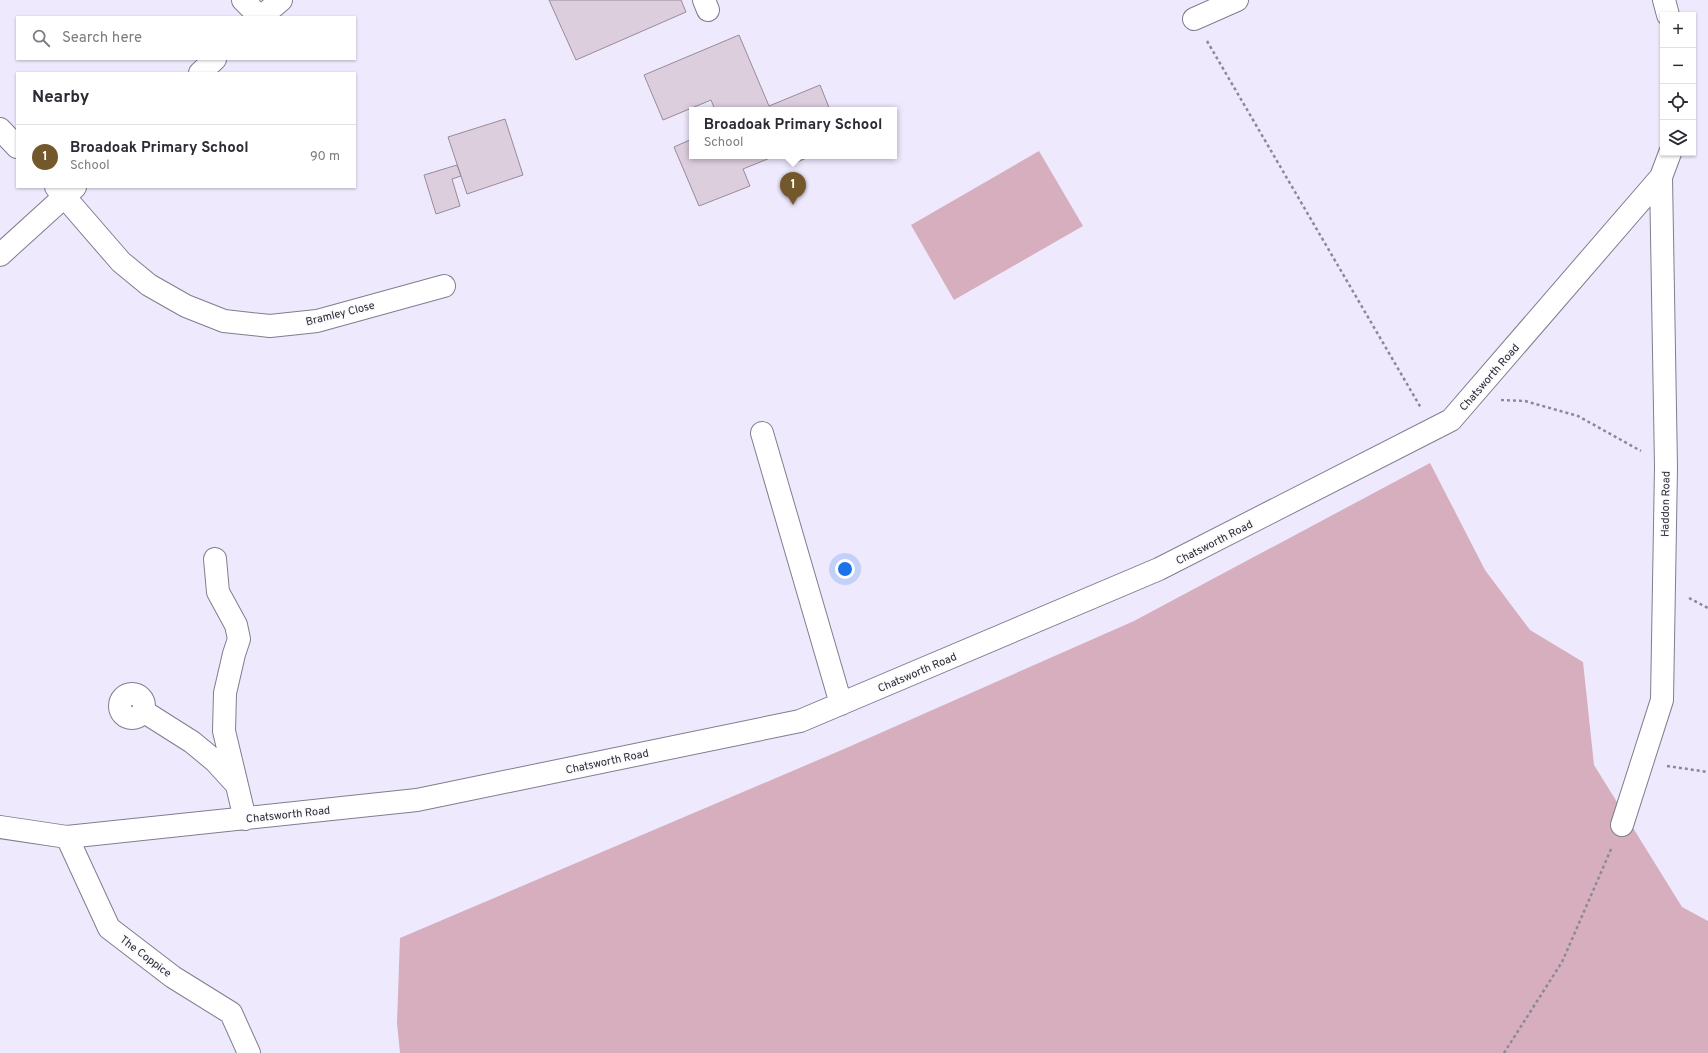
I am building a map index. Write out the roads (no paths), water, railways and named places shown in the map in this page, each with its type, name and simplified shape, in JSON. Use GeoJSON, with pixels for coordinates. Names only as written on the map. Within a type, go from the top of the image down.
{"type":"FeatureCollection","features":[{"type":"Feature","properties":{"kind":"street"},"geometry":{"type":"LineString","coordinates":[[243,0],[259,16]]}},
{"type":"Feature","properties":{"kind":"street"},"geometry":{"type":"LineString","coordinates":[[261,16],[281,0]]}},
{"type":"Feature","properties":{"kind":"street"},"geometry":{"type":"LineString","coordinates":[[1194,19],[1237,0]]}},
{"type":"Feature","properties":{"kind":"street"},"geometry":{"type":"LineString","coordinates":[[1664,0],[1667,12]]}},
{"type":"Feature","properties":{"kind":"street"},"geometry":{"type":"LineString","coordinates":[[201,72],[214,60]]}},
{"type":"Feature","properties":{"kind":"street"},"geometry":{"type":"LineString","coordinates":[[0,129],[16,145]]}},
{"type":"Feature","properties":{"kind":"street","name":"Chatsworth Road"},"geometry":{"type":"LineString","coordinates":[[0,827],[67,837],[417,800],[800,722],[1160,569],[1451,420],[1661,177],[1669,156]]}},
{"type":"Feature","properties":{"kind":"street","name":"Haddon Road"},"geometry":{"type":"LineString","coordinates":[[1622,825],[1662,700],[1666,467],[1661,177]]}},
{"type":"Feature","properties":{"kind":"street"},"geometry":{"type":"LineString","coordinates":[[0,255],[66,190]]}},
{"type":"Feature","properties":{"kind":"street","name":"Bramley Close"},"geometry":{"type":"LineString","coordinates":[[66,190],[121,262],[149,285],[186,306],[224,321],[270,326],[317,321],[444,286]]}},
{"type":"Feature","properties":{"kind":"street"},"geometry":{"type":"LineString","coordinates":[[762,433],[841,704]]}},
{"type":"Feature","properties":{"kind":"street"},"geometry":{"type":"LineString","coordinates":[[215,559],[218,592],[236,625],[239,638],[225,693],[224,731],[245,818]]}},
{"type":"Feature","properties":{"kind":"street"},"geometry":{"type":"LineString","coordinates":[[143,711],[192,742],[215,761],[238,786]]}},
{"type":"Feature","properties":{"kind":"street","name":"The Coppice"},"geometry":{"type":"LineString","coordinates":[[67,837],[109,928],[173,977],[231,1013],[249,1053]]}},
{"type":"Feature","properties":{"kind":"place","name":"Broadoak Primary School"},"geometry":{"type":"Point","coordinates":[793,205]}}]}
